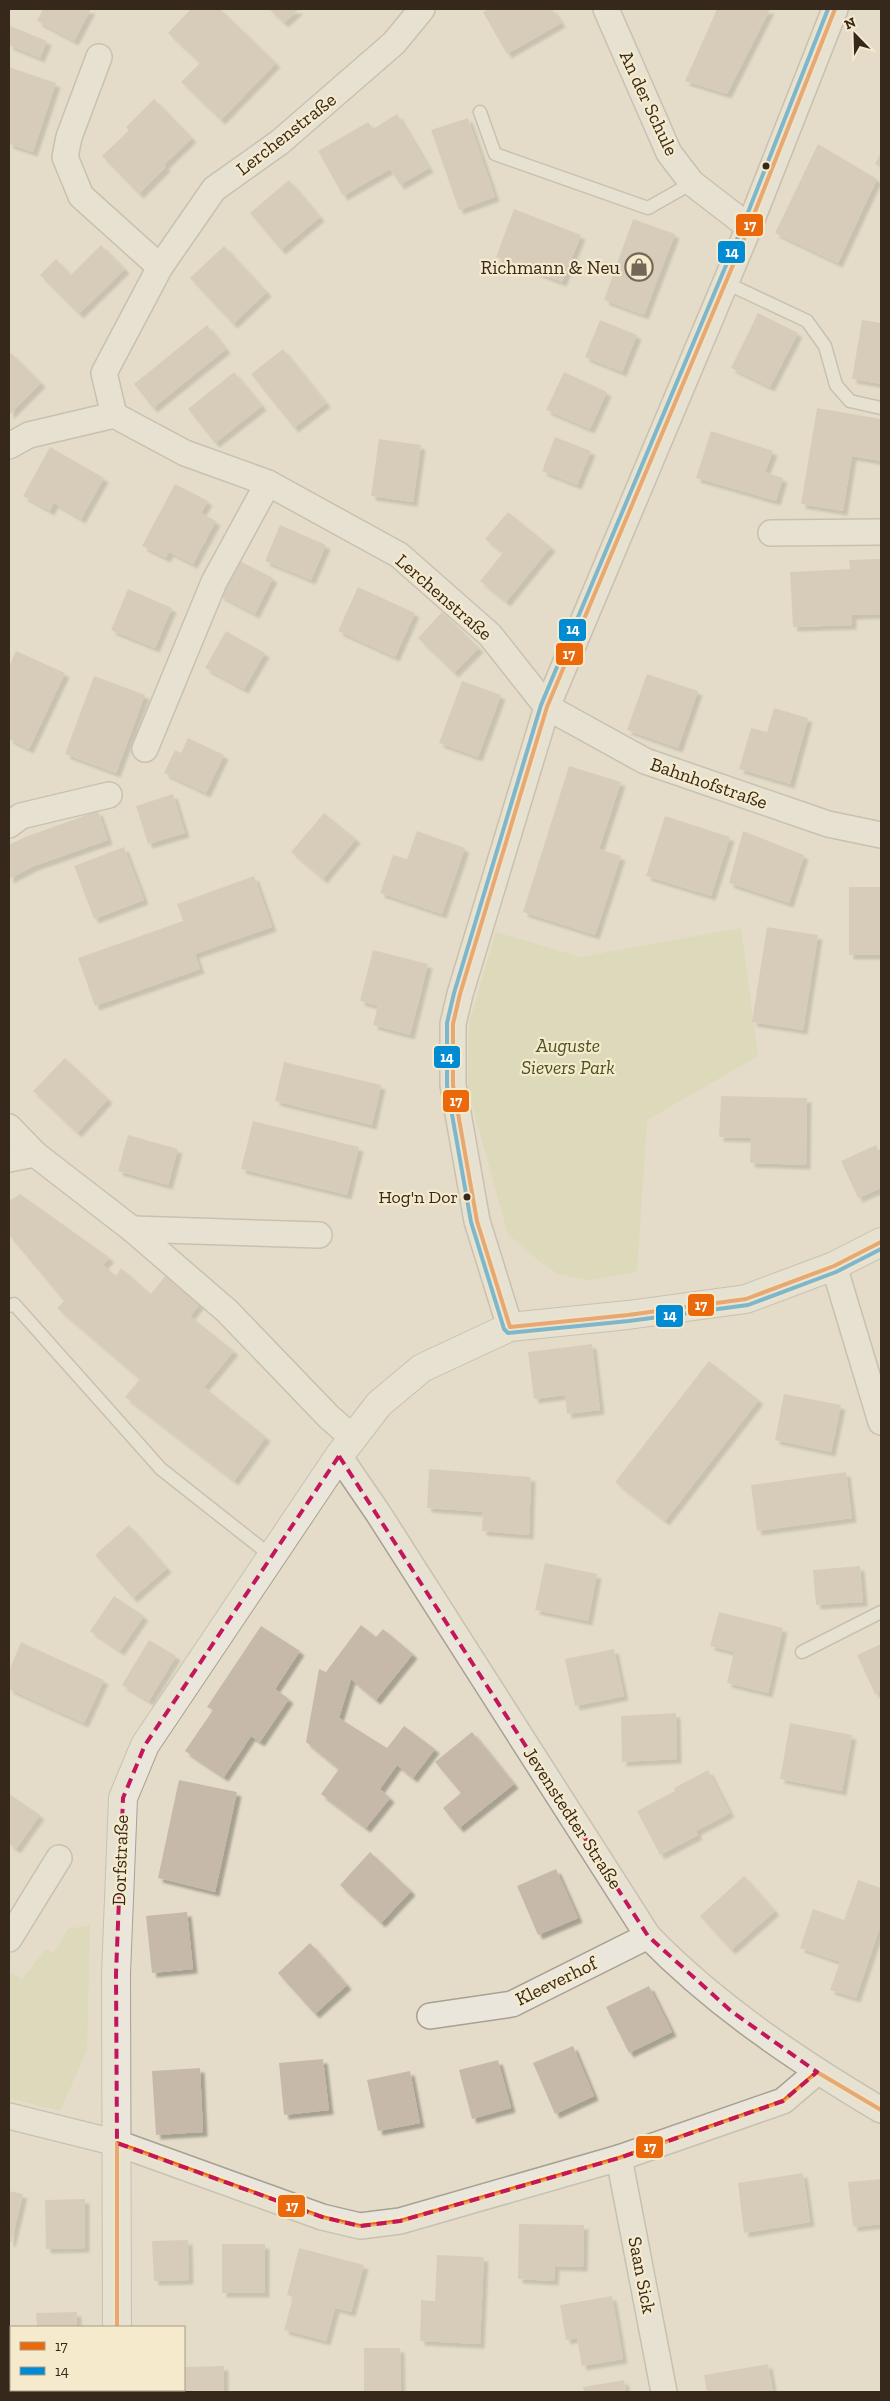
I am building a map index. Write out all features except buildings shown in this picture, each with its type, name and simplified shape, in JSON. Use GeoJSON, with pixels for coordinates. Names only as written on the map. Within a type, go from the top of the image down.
{"type":"FeatureCollection","features":[{"type":"Feature","properties":{"kind":"street","name":"Lerchenstraße"},"geometry":{"type":"LineString","coordinates":[[422,9],[394,43],[288,136],[214,188],[160,267],[104,373],[114,415],[185,453],[268,483],[399,555],[490,634],[547,707]]}},
{"type":"Feature","properties":{"kind":"street","name":"An der Schule"},"geometry":{"type":"LineString","coordinates":[[606,9],[669,153],[692,182],[749,227]]}},
{"type":"Feature","properties":{"kind":"street"},"geometry":{"type":"LineString","coordinates":[[510,1327],[477,1221],[453,1085],[453,1024],[460,994],[547,707],[726,283],[835,9]]}},
{"type":"Feature","properties":{"kind":"street"},"geometry":{"type":"LineString","coordinates":[[99,57],[69,136],[65,157],[80,196],[160,267]]}},
{"type":"Feature","properties":{"kind":"street"},"geometry":{"type":"LineString","coordinates":[[9,446],[29,434],[114,415]]}},
{"type":"Feature","properties":{"kind":"street"},"geometry":{"type":"LineString","coordinates":[[145,749],[214,582],[268,483]]}},
{"type":"Feature","properties":{"kind":"street"},"geometry":{"type":"LineString","coordinates":[[771,533],[881,532]]}},
{"type":"Feature","properties":{"kind":"street","name":"Bahnhofstraße"},"geometry":{"type":"LineString","coordinates":[[547,707],[644,761],[828,824],[881,835]]}},
{"type":"Feature","properties":{"kind":"street"},"geometry":{"type":"LineString","coordinates":[[9,824],[21,816],[108,795]]}},
{"type":"Feature","properties":{"kind":"street"},"geometry":{"type":"LineString","coordinates":[[9,1127],[34,1154],[132,1229],[227,1310],[329,1417],[346,1447]]}},
{"type":"Feature","properties":{"kind":"street"},"geometry":{"type":"LineString","coordinates":[[9,1160],[34,1154]]}},
{"type":"Feature","properties":{"kind":"street"},"geometry":{"type":"LineString","coordinates":[[132,1229],[319,1235]]}},
{"type":"Feature","properties":{"kind":"street","name":"Dorfstraße"},"geometry":{"type":"LineString","coordinates":[[117,2326],[116,1974],[123,1798],[145,1745],[270,1555],[346,1447],[379,1404],[422,1368],[510,1327],[628,1315],[746,1299],[834,1266],[881,1242]]}},
{"type":"Feature","properties":{"kind":"street"},"geometry":{"type":"LineString","coordinates":[[834,1266],[881,1422]]}},
{"type":"Feature","properties":{"kind":"street","name":"Jevenstedter Straße"},"geometry":{"type":"LineString","coordinates":[[346,1447],[383,1521],[648,1936],[680,1969],[731,2011],[817,2072],[881,2110]]}},
{"type":"Feature","properties":{"kind":"street"},"geometry":{"type":"LineString","coordinates":[[9,1939],[59,1858]]}},
{"type":"Feature","properties":{"kind":"street","name":"Kleeverhof"},"geometry":{"type":"LineString","coordinates":[[430,2016],[512,2004],[648,1936]]}},
{"type":"Feature","properties":{"kind":"street"},"geometry":{"type":"LineString","coordinates":[[9,2116],[117,2143],[322,2217],[360,2226],[400,2222],[618,2158],[783,2101],[817,2072]]}},
{"type":"Feature","properties":{"kind":"street","name":"Saan Sick"},"geometry":{"type":"LineString","coordinates":[[618,2158],[664,2392]]}},
{"type":"Feature","properties":{"kind":"lane"},"geometry":{"type":"LineString","coordinates":[[480,112],[496,154],[648,208],[692,182]]}},
{"type":"Feature","properties":{"kind":"lane"},"geometry":{"type":"LineString","coordinates":[[726,283],[807,321],[825,346],[836,385],[850,401],[881,408]]}},
{"type":"Feature","properties":{"kind":"lane"},"geometry":{"type":"LineString","coordinates":[[9,1306],[14,1304],[161,1469],[270,1555]]}},
{"type":"Feature","properties":{"kind":"lane"},"geometry":{"type":"LineString","coordinates":[[802,1652],[881,1612]]}},
{"type":"Feature","properties":{"kind":"highlighted area"},"geometry":{"type":"Polygon","coordinates":[[[339,1456],[648,1936],[731,2011],[817,2072],[783,2101],[619,2158],[400,2221],[360,2226],[322,2217],[117,2143],[116,1974],[123,1798],[145,1745],[339,1456]]]}},
{"type":"Feature","properties":{"kind":"green space","name":"Auguste Sievers Park"},"geometry":{"type":"Polygon","coordinates":[[[741,928],[758,1056],[647,1120],[637,1272],[588,1280],[558,1274],[538,1260],[508,1234],[468,1091],[469,1024],[496,932],[580,957],[741,928]]]}},
{"type":"Feature","properties":{"kind":"green space"},"geometry":{"type":"Polygon","coordinates":[[[90,1925],[87,2050],[60,2111],[9,2098],[9,1977],[11,1973],[22,1979],[46,1949],[54,1953],[68,1929],[90,1925]]]}},
{"type":"Feature","properties":{"kind":"transit line","name":"14"},"geometry":{"type":"LineString","coordinates":[[828,9],[743,225],[541,705],[454,993],[447,1023],[447,1086],[471,1222],[504,1329],[508,1333],[629,1321],[748,1305],[836,1272],[881,1249]]}},
{"type":"Feature","properties":{"kind":"transit line","name":"17"},"geometry":{"type":"LineString","coordinates":[[510,1327],[477,1221],[453,1085],[453,1024],[460,994],[547,707],[749,227],[835,9]]}},
{"type":"Feature","properties":{"kind":"transit line","name":"17"},"geometry":{"type":"LineString","coordinates":[[510,1327],[628,1315],[746,1299],[834,1266],[881,1242]]}},
{"type":"Feature","properties":{"kind":"transit line","name":"17"},"geometry":{"type":"LineString","coordinates":[[817,2072],[881,2110]]}},
{"type":"Feature","properties":{"kind":"transit line","name":"17"},"geometry":{"type":"LineString","coordinates":[[117,2143],[322,2217],[360,2226],[400,2221],[619,2158],[783,2101],[817,2072]]}},
{"type":"Feature","properties":{"kind":"transit line","name":"17"},"geometry":{"type":"LineString","coordinates":[[117,2143],[117,2326]]}},
{"type":"Feature","properties":{"kind":"place","name":"Richmann & Neu"},"geometry":{"type":"Point","coordinates":[639,267]}},
{"type":"Feature","properties":{"kind":"place","name":"Hog'n Dor"},"geometry":{"type":"Point","coordinates":[467,1197]}}]}
